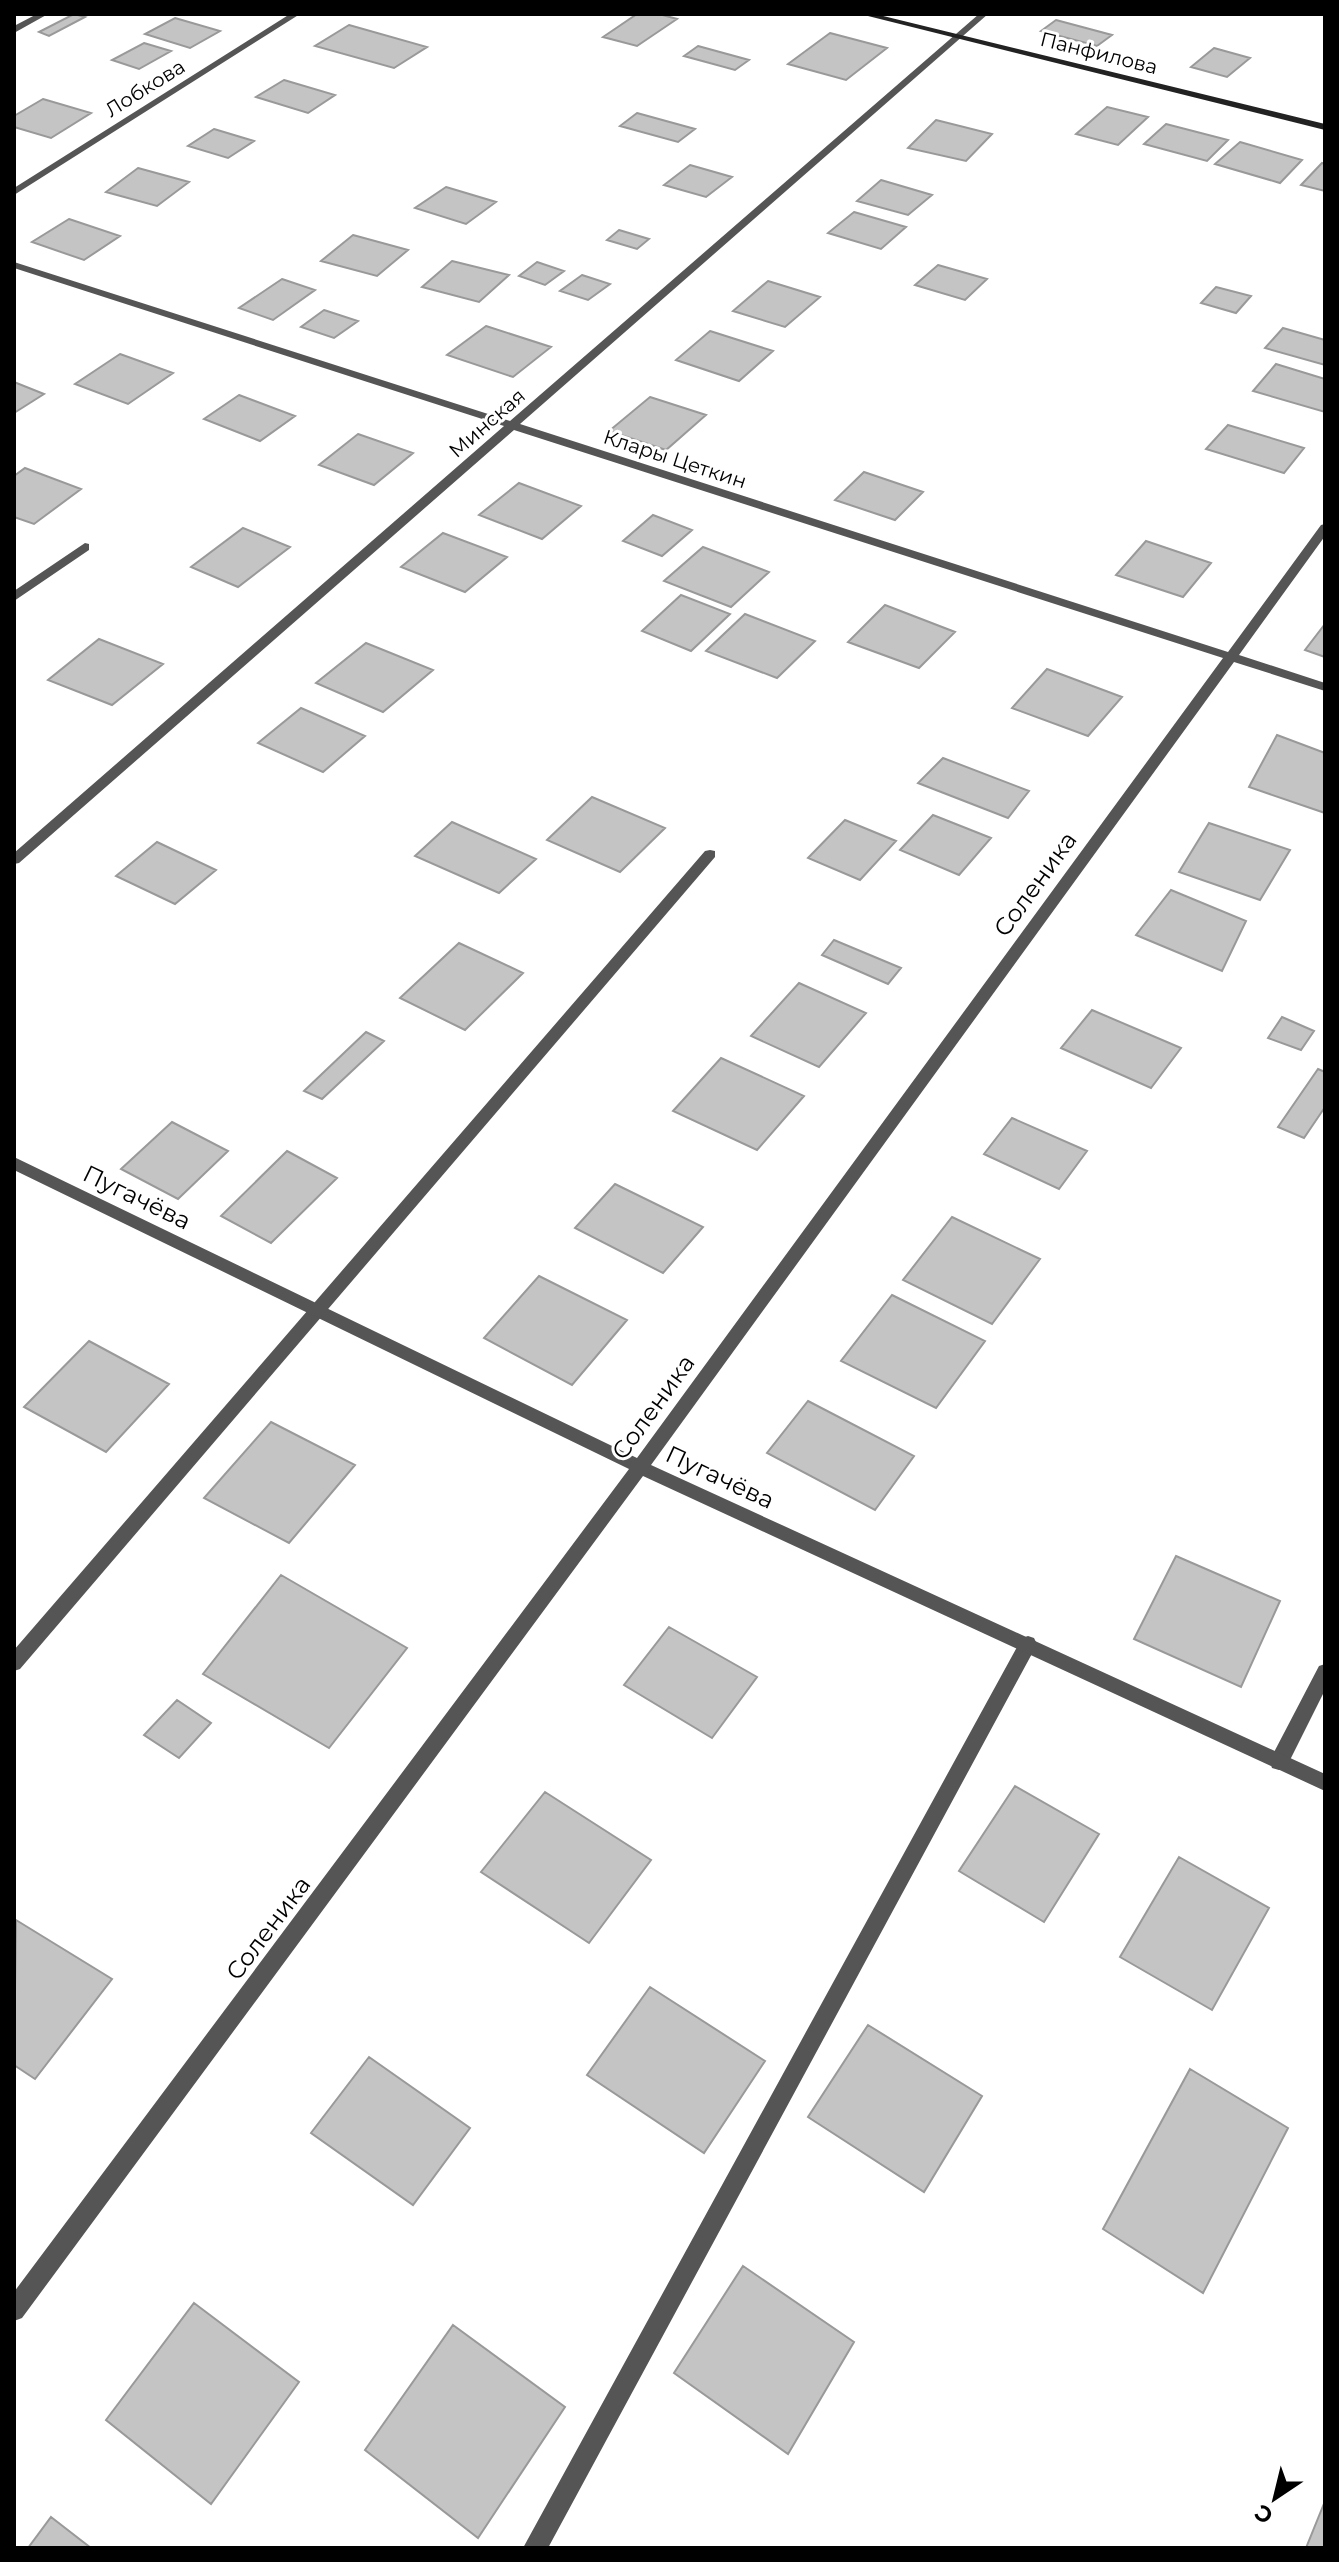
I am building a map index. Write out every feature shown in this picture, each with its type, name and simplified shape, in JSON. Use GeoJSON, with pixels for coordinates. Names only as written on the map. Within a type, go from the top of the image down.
{"type":"FeatureCollection","features":[{"type":"Feature","properties":{"kind":"street"},"geometry":{"type":"LineString","coordinates":[[14,30],[44,14]]}},
{"type":"Feature","properties":{"kind":"street","name":"Лобкова"},"geometry":{"type":"LineString","coordinates":[[14,192],[296,14]]}},
{"type":"Feature","properties":{"kind":"street","name":"Панфилова"},"geometry":{"type":"LineString","coordinates":[[864,14],[1325,127]]}},
{"type":"Feature","properties":{"kind":"street","name":"Минская"},"geometry":{"type":"LineString","coordinates":[[14,860],[984,14]]}},
{"type":"Feature","properties":{"kind":"street","name":"Клары Цеткин"},"geometry":{"type":"LineString","coordinates":[[14,265],[1325,687]]}},
{"type":"Feature","properties":{"kind":"street","name":"Соленика"},"geometry":{"type":"LineString","coordinates":[[14,2310],[640,1467],[1325,528]]}},
{"type":"Feature","properties":{"kind":"street"},"geometry":{"type":"LineString","coordinates":[[14,597],[85,547]]}},
{"type":"Feature","properties":{"kind":"street"},"geometry":{"type":"LineString","coordinates":[[14,1663],[710,854]]}},
{"type":"Feature","properties":{"kind":"street","name":"Пугачёва"},"geometry":{"type":"LineString","coordinates":[[14,1163],[640,1467],[1325,1783]]}},
{"type":"Feature","properties":{"kind":"street"},"geometry":{"type":"LineString","coordinates":[[535,2548],[1028,1644]]}},
{"type":"Feature","properties":{"kind":"street"},"geometry":{"type":"LineString","coordinates":[[1279,1762],[1325,1672]]}},
{"type":"Feature","properties":{"kind":"building"},"geometry":{"type":"Polygon","coordinates":[[[74,14],[85,17],[49,36],[39,32],[74,14]]]}},
{"type":"Feature","properties":{"kind":"building"},"geometry":{"type":"Polygon","coordinates":[[[637,14],[659,14],[677,19],[637,46],[603,37],[637,14]]]}},
{"type":"Feature","properties":{"kind":"building"},"geometry":{"type":"Polygon","coordinates":[[[175,18],[220,31],[190,48],[145,34],[175,18]]]}},
{"type":"Feature","properties":{"kind":"building"},"geometry":{"type":"Polygon","coordinates":[[[1056,20],[1112,35],[1097,46],[1041,31],[1056,20]]]}},
{"type":"Feature","properties":{"kind":"building"},"geometry":{"type":"Polygon","coordinates":[[[349,25],[427,47],[394,68],[315,46],[349,25]]]}},
{"type":"Feature","properties":{"kind":"building"},"geometry":{"type":"Polygon","coordinates":[[[830,33],[887,48],[846,80],[788,64],[830,33]]]}},
{"type":"Feature","properties":{"kind":"building"},"geometry":{"type":"Polygon","coordinates":[[[144,43],[171,51],[139,69],[112,60],[144,43]]]}},
{"type":"Feature","properties":{"kind":"building"},"geometry":{"type":"Polygon","coordinates":[[[698,46],[749,60],[735,70],[684,56],[698,46]]]}},
{"type":"Feature","properties":{"kind":"building"},"geometry":{"type":"Polygon","coordinates":[[[1214,48],[1250,58],[1227,77],[1191,67],[1214,48]]]}},
{"type":"Feature","properties":{"kind":"building"},"geometry":{"type":"Polygon","coordinates":[[[284,80],[335,95],[308,113],[256,97],[284,80]]]}},
{"type":"Feature","properties":{"kind":"building"},"geometry":{"type":"Polygon","coordinates":[[[43,99],[91,113],[51,138],[14,127],[14,116],[43,99]]]}},
{"type":"Feature","properties":{"kind":"building"},"geometry":{"type":"Polygon","coordinates":[[[1107,107],[1148,117],[1118,145],[1076,134],[1107,107]]]}},
{"type":"Feature","properties":{"kind":"building"},"geometry":{"type":"Polygon","coordinates":[[[637,113],[695,129],[678,142],[620,126],[637,113]]]}},
{"type":"Feature","properties":{"kind":"building"},"geometry":{"type":"Polygon","coordinates":[[[936,120],[992,134],[966,161],[908,148],[936,120]]]}},
{"type":"Feature","properties":{"kind":"building"},"geometry":{"type":"Polygon","coordinates":[[[1166,124],[1228,140],[1207,161],[1144,144],[1166,124]]]}},
{"type":"Feature","properties":{"kind":"building"},"geometry":{"type":"Polygon","coordinates":[[[214,129],[254,141],[228,158],[188,146],[214,129]]]}},
{"type":"Feature","properties":{"kind":"building"},"geometry":{"type":"Polygon","coordinates":[[[1240,142],[1302,160],[1280,183],[1215,164],[1240,142]]]}},
{"type":"Feature","properties":{"kind":"building"},"geometry":{"type":"Polygon","coordinates":[[[1322,163],[1325,164],[1325,191],[1301,185],[1322,163]]]}},
{"type":"Feature","properties":{"kind":"building"},"geometry":{"type":"Polygon","coordinates":[[[690,165],[732,177],[706,197],[664,185],[690,165]]]}},
{"type":"Feature","properties":{"kind":"building"},"geometry":{"type":"Polygon","coordinates":[[[138,168],[189,182],[157,206],[106,192],[138,168]]]}},
{"type":"Feature","properties":{"kind":"building"},"geometry":{"type":"Polygon","coordinates":[[[881,180],[932,195],[908,215],[857,201],[881,180]]]}},
{"type":"Feature","properties":{"kind":"building"},"geometry":{"type":"Polygon","coordinates":[[[446,187],[496,202],[466,224],[415,208],[446,187]]]}},
{"type":"Feature","properties":{"kind":"building"},"geometry":{"type":"Polygon","coordinates":[[[854,212],[906,227],[881,249],[828,233],[854,212]]]}},
{"type":"Feature","properties":{"kind":"building"},"geometry":{"type":"Polygon","coordinates":[[[69,219],[120,236],[84,260],[32,242],[69,219]]]}},
{"type":"Feature","properties":{"kind":"building"},"geometry":{"type":"Polygon","coordinates":[[[619,230],[649,239],[637,249],[607,240],[619,230]]]}},
{"type":"Feature","properties":{"kind":"building"},"geometry":{"type":"Polygon","coordinates":[[[353,235],[408,250],[377,276],[321,261],[353,235]]]}},
{"type":"Feature","properties":{"kind":"building"},"geometry":{"type":"Polygon","coordinates":[[[452,261],[509,275],[479,302],[422,287],[452,261]]]}},
{"type":"Feature","properties":{"kind":"building"},"geometry":{"type":"Polygon","coordinates":[[[537,262],[564,271],[545,285],[519,276],[537,262]]]}},
{"type":"Feature","properties":{"kind":"building"},"geometry":{"type":"Polygon","coordinates":[[[938,265],[987,279],[965,300],[915,285],[938,265]]]}},
{"type":"Feature","properties":{"kind":"building"},"geometry":{"type":"Polygon","coordinates":[[[582,275],[610,284],[588,300],[560,291],[582,275]]]}},
{"type":"Feature","properties":{"kind":"building"},"geometry":{"type":"Polygon","coordinates":[[[282,279],[315,290],[273,320],[239,308],[282,279]]]}},
{"type":"Feature","properties":{"kind":"building"},"geometry":{"type":"Polygon","coordinates":[[[768,281],[820,297],[785,327],[733,311],[768,281]]]}},
{"type":"Feature","properties":{"kind":"building"},"geometry":{"type":"Polygon","coordinates":[[[1216,287],[1251,296],[1236,313],[1201,303],[1216,287]]]}},
{"type":"Feature","properties":{"kind":"building"},"geometry":{"type":"Polygon","coordinates":[[[324,310],[358,321],[334,338],[301,327],[324,310]]]}},
{"type":"Feature","properties":{"kind":"building"},"geometry":{"type":"Polygon","coordinates":[[[486,326],[551,347],[513,377],[447,355],[486,326]]]}},
{"type":"Feature","properties":{"kind":"building"},"geometry":{"type":"Polygon","coordinates":[[[1283,328],[1325,340],[1325,365],[1265,348],[1283,328]]]}},
{"type":"Feature","properties":{"kind":"building"},"geometry":{"type":"Polygon","coordinates":[[[710,331],[773,351],[739,381],[676,360],[710,331]]]}},
{"type":"Feature","properties":{"kind":"building"},"geometry":{"type":"Polygon","coordinates":[[[120,354],[173,373],[128,404],[75,384],[120,354]]]}},
{"type":"Feature","properties":{"kind":"building"},"geometry":{"type":"Polygon","coordinates":[[[1276,364],[1325,379],[1325,412],[1253,391],[1276,364]]]}},
{"type":"Feature","properties":{"kind":"building"},"geometry":{"type":"Polygon","coordinates":[[[14,382],[44,394],[14,413],[14,382]]]}},
{"type":"Feature","properties":{"kind":"building"},"geometry":{"type":"Polygon","coordinates":[[[239,395],[295,416],[260,441],[204,419],[239,395]]]}},
{"type":"Feature","properties":{"kind":"building"},"geometry":{"type":"Polygon","coordinates":[[[650,397],[706,415],[666,450],[609,431],[650,397]]]}},
{"type":"Feature","properties":{"kind":"building"},"geometry":{"type":"Polygon","coordinates":[[[1228,425],[1304,448],[1284,473],[1206,449],[1228,425]]]}},
{"type":"Feature","properties":{"kind":"building"},"geometry":{"type":"Polygon","coordinates":[[[358,434],[413,453],[374,485],[319,465],[358,434]]]}},
{"type":"Feature","properties":{"kind":"building"},"geometry":{"type":"Polygon","coordinates":[[[25,468],[81,489],[34,524],[14,517],[14,476],[25,468]]]}},
{"type":"Feature","properties":{"kind":"building"},"geometry":{"type":"Polygon","coordinates":[[[864,472],[923,492],[895,520],[835,500],[864,472]]]}},
{"type":"Feature","properties":{"kind":"building"},"geometry":{"type":"Polygon","coordinates":[[[519,483],[581,506],[542,539],[479,515],[519,483]]]}},
{"type":"Feature","properties":{"kind":"building"},"geometry":{"type":"Polygon","coordinates":[[[653,515],[692,530],[662,556],[623,541],[653,515]]]}},
{"type":"Feature","properties":{"kind":"building"},"geometry":{"type":"Polygon","coordinates":[[[243,528],[290,547],[238,587],[191,567],[243,528]]]}},
{"type":"Feature","properties":{"kind":"building"},"geometry":{"type":"Polygon","coordinates":[[[443,533],[507,557],[465,592],[401,567],[443,533]]]}},
{"type":"Feature","properties":{"kind":"building"},"geometry":{"type":"Polygon","coordinates":[[[1146,541],[1211,563],[1183,597],[1116,575],[1146,541]]]}},
{"type":"Feature","properties":{"kind":"building"},"geometry":{"type":"Polygon","coordinates":[[[703,547],[769,572],[731,607],[664,581],[703,547]]]}},
{"type":"Feature","properties":{"kind":"building"},"geometry":{"type":"Polygon","coordinates":[[[681,595],[730,614],[691,651],[642,631],[681,595]]]}},
{"type":"Feature","properties":{"kind":"building"},"geometry":{"type":"Polygon","coordinates":[[[885,605],[955,632],[919,668],[848,642],[885,605]]]}},
{"type":"Feature","properties":{"kind":"building"},"geometry":{"type":"Polygon","coordinates":[[[745,614],[815,641],[777,678],[706,651],[745,614]]]}},
{"type":"Feature","properties":{"kind":"building"},"geometry":{"type":"Polygon","coordinates":[[[1325,624],[1325,657],[1305,650],[1325,624]]]}},
{"type":"Feature","properties":{"kind":"building"},"geometry":{"type":"Polygon","coordinates":[[[99,639],[163,664],[112,705],[48,680],[99,639]]]}},
{"type":"Feature","properties":{"kind":"building"},"geometry":{"type":"Polygon","coordinates":[[[366,643],[433,670],[383,712],[316,683],[366,643]]]}},
{"type":"Feature","properties":{"kind":"building"},"geometry":{"type":"Polygon","coordinates":[[[1047,669],[1122,697],[1088,736],[1012,708],[1047,669]]]}},
{"type":"Feature","properties":{"kind":"building"},"geometry":{"type":"Polygon","coordinates":[[[301,708],[365,736],[323,772],[258,743],[301,708]]]}},
{"type":"Feature","properties":{"kind":"building"},"geometry":{"type":"Polygon","coordinates":[[[1277,735],[1325,753],[1325,813],[1249,787],[1277,735]]]}},
{"type":"Feature","properties":{"kind":"building"},"geometry":{"type":"Polygon","coordinates":[[[943,758],[1029,791],[1008,818],[918,783],[943,758]]]}},
{"type":"Feature","properties":{"kind":"building"},"geometry":{"type":"Polygon","coordinates":[[[592,797],[665,828],[620,872],[547,840],[592,797]]]}},
{"type":"Feature","properties":{"kind":"building"},"geometry":{"type":"Polygon","coordinates":[[[933,815],[991,838],[959,875],[900,850],[933,815]]]}},
{"type":"Feature","properties":{"kind":"building"},"geometry":{"type":"Polygon","coordinates":[[[845,820],[896,841],[860,880],[808,858],[845,820]]]}},
{"type":"Feature","properties":{"kind":"building"},"geometry":{"type":"Polygon","coordinates":[[[452,822],[536,859],[499,893],[415,856],[452,822]]]}},
{"type":"Feature","properties":{"kind":"building"},"geometry":{"type":"Polygon","coordinates":[[[1209,823],[1290,850],[1260,900],[1179,872],[1209,823]]]}},
{"type":"Feature","properties":{"kind":"building"},"geometry":{"type":"Polygon","coordinates":[[[157,842],[216,870],[175,904],[116,876],[157,842]]]}},
{"type":"Feature","properties":{"kind":"building"},"geometry":{"type":"Polygon","coordinates":[[[1171,890],[1246,921],[1222,971],[1136,935],[1171,890]]]}},
{"type":"Feature","properties":{"kind":"building"},"geometry":{"type":"Polygon","coordinates":[[[834,940],[901,968],[888,984],[822,955],[834,940]]]}},
{"type":"Feature","properties":{"kind":"building"},"geometry":{"type":"Polygon","coordinates":[[[459,943],[523,973],[465,1030],[400,998],[459,943]]]}},
{"type":"Feature","properties":{"kind":"building"},"geometry":{"type":"Polygon","coordinates":[[[799,983],[866,1013],[819,1067],[751,1036],[799,983]]]}},
{"type":"Feature","properties":{"kind":"building"},"geometry":{"type":"Polygon","coordinates":[[[1092,1010],[1181,1048],[1151,1088],[1061,1048],[1092,1010]]]}},
{"type":"Feature","properties":{"kind":"building"},"geometry":{"type":"Polygon","coordinates":[[[1282,1017],[1314,1031],[1301,1050],[1268,1038],[1282,1017]]]}},
{"type":"Feature","properties":{"kind":"building"},"geometry":{"type":"Polygon","coordinates":[[[366,1032],[384,1041],[322,1099],[304,1091],[366,1032]]]}},
{"type":"Feature","properties":{"kind":"building"},"geometry":{"type":"Polygon","coordinates":[[[721,1058],[804,1096],[757,1150],[673,1111],[721,1058]]]}},
{"type":"Feature","properties":{"kind":"building"},"geometry":{"type":"Polygon","coordinates":[[[1318,1069],[1325,1072],[1325,1107],[1304,1138],[1278,1127],[1318,1069]]]}},
{"type":"Feature","properties":{"kind":"building"},"geometry":{"type":"Polygon","coordinates":[[[1012,1118],[1087,1151],[1059,1189],[984,1154],[1012,1118]]]}},
{"type":"Feature","properties":{"kind":"building"},"geometry":{"type":"Polygon","coordinates":[[[172,1122],[228,1151],[178,1199],[121,1169],[172,1122]]]}},
{"type":"Feature","properties":{"kind":"building"},"geometry":{"type":"Polygon","coordinates":[[[287,1151],[337,1178],[271,1243],[221,1216],[287,1151]]]}},
{"type":"Feature","properties":{"kind":"building"},"geometry":{"type":"Polygon","coordinates":[[[615,1184],[703,1227],[663,1273],[575,1228],[615,1184]]]}},
{"type":"Feature","properties":{"kind":"building"},"geometry":{"type":"Polygon","coordinates":[[[952,1217],[1040,1259],[992,1324],[903,1280],[952,1217]]]}},
{"type":"Feature","properties":{"kind":"building"},"geometry":{"type":"Polygon","coordinates":[[[539,1276],[627,1320],[572,1385],[484,1338],[539,1276]]]}},
{"type":"Feature","properties":{"kind":"building"},"geometry":{"type":"Polygon","coordinates":[[[892,1295],[985,1341],[936,1408],[841,1361],[892,1295]]]}},
{"type":"Feature","properties":{"kind":"building"},"geometry":{"type":"Polygon","coordinates":[[[89,1341],[169,1384],[106,1452],[24,1407],[89,1341]]]}},
{"type":"Feature","properties":{"kind":"building"},"geometry":{"type":"Polygon","coordinates":[[[808,1401],[914,1456],[875,1510],[767,1453],[808,1401]]]}},
{"type":"Feature","properties":{"kind":"building"},"geometry":{"type":"Polygon","coordinates":[[[271,1422],[355,1465],[289,1543],[204,1498],[271,1422]]]}},
{"type":"Feature","properties":{"kind":"building"},"geometry":{"type":"Polygon","coordinates":[[[1176,1556],[1280,1601],[1241,1687],[1134,1639],[1176,1556]]]}},
{"type":"Feature","properties":{"kind":"building"},"geometry":{"type":"Polygon","coordinates":[[[281,1575],[407,1648],[329,1748],[203,1674],[281,1575]]]}},
{"type":"Feature","properties":{"kind":"building"},"geometry":{"type":"Polygon","coordinates":[[[669,1627],[757,1677],[712,1738],[624,1685],[669,1627]]]}},
{"type":"Feature","properties":{"kind":"building"},"geometry":{"type":"Polygon","coordinates":[[[177,1700],[211,1723],[179,1758],[144,1735],[177,1700]]]}},
{"type":"Feature","properties":{"kind":"building"},"geometry":{"type":"Polygon","coordinates":[[[1015,1786],[1099,1834],[1044,1922],[959,1871],[1015,1786]]]}},
{"type":"Feature","properties":{"kind":"building"},"geometry":{"type":"Polygon","coordinates":[[[545,1792],[651,1860],[589,1943],[481,1872],[545,1792]]]}},
{"type":"Feature","properties":{"kind":"building"},"geometry":{"type":"Polygon","coordinates":[[[1179,1857],[1269,1908],[1212,2010],[1120,1957],[1179,1857]]]}},
{"type":"Feature","properties":{"kind":"building"},"geometry":{"type":"Polygon","coordinates":[[[16,1920],[112,1979],[35,2079],[14,2065],[16,1920]]]}},
{"type":"Feature","properties":{"kind":"building"},"geometry":{"type":"Polygon","coordinates":[[[650,1987],[765,2061],[704,2153],[587,2075],[650,1987]]]}},
{"type":"Feature","properties":{"kind":"building"},"geometry":{"type":"Polygon","coordinates":[[[868,2025],[982,2096],[924,2192],[808,2117],[868,2025]]]}},
{"type":"Feature","properties":{"kind":"building"},"geometry":{"type":"Polygon","coordinates":[[[369,2057],[470,2128],[413,2205],[311,2133],[369,2057]]]}},
{"type":"Feature","properties":{"kind":"building"},"geometry":{"type":"Polygon","coordinates":[[[1190,2069],[1288,2128],[1203,2293],[1103,2229],[1190,2069]]]}},
{"type":"Feature","properties":{"kind":"building"},"geometry":{"type":"Polygon","coordinates":[[[743,2266],[854,2342],[788,2454],[674,2373],[743,2266]]]}},
{"type":"Feature","properties":{"kind":"building"},"geometry":{"type":"Polygon","coordinates":[[[194,2303],[299,2382],[211,2504],[106,2420],[194,2303]]]}},
{"type":"Feature","properties":{"kind":"building"},"geometry":{"type":"Polygon","coordinates":[[[453,2325],[565,2407],[478,2538],[365,2450],[453,2325]]]}},
{"type":"Feature","properties":{"kind":"building"},"geometry":{"type":"Polygon","coordinates":[[[1325,2501],[1325,2548],[1306,2548],[1325,2501]]]}},
{"type":"Feature","properties":{"kind":"building"},"geometry":{"type":"Polygon","coordinates":[[[51,2517],[91,2548],[28,2548],[51,2517]]]}}]}
